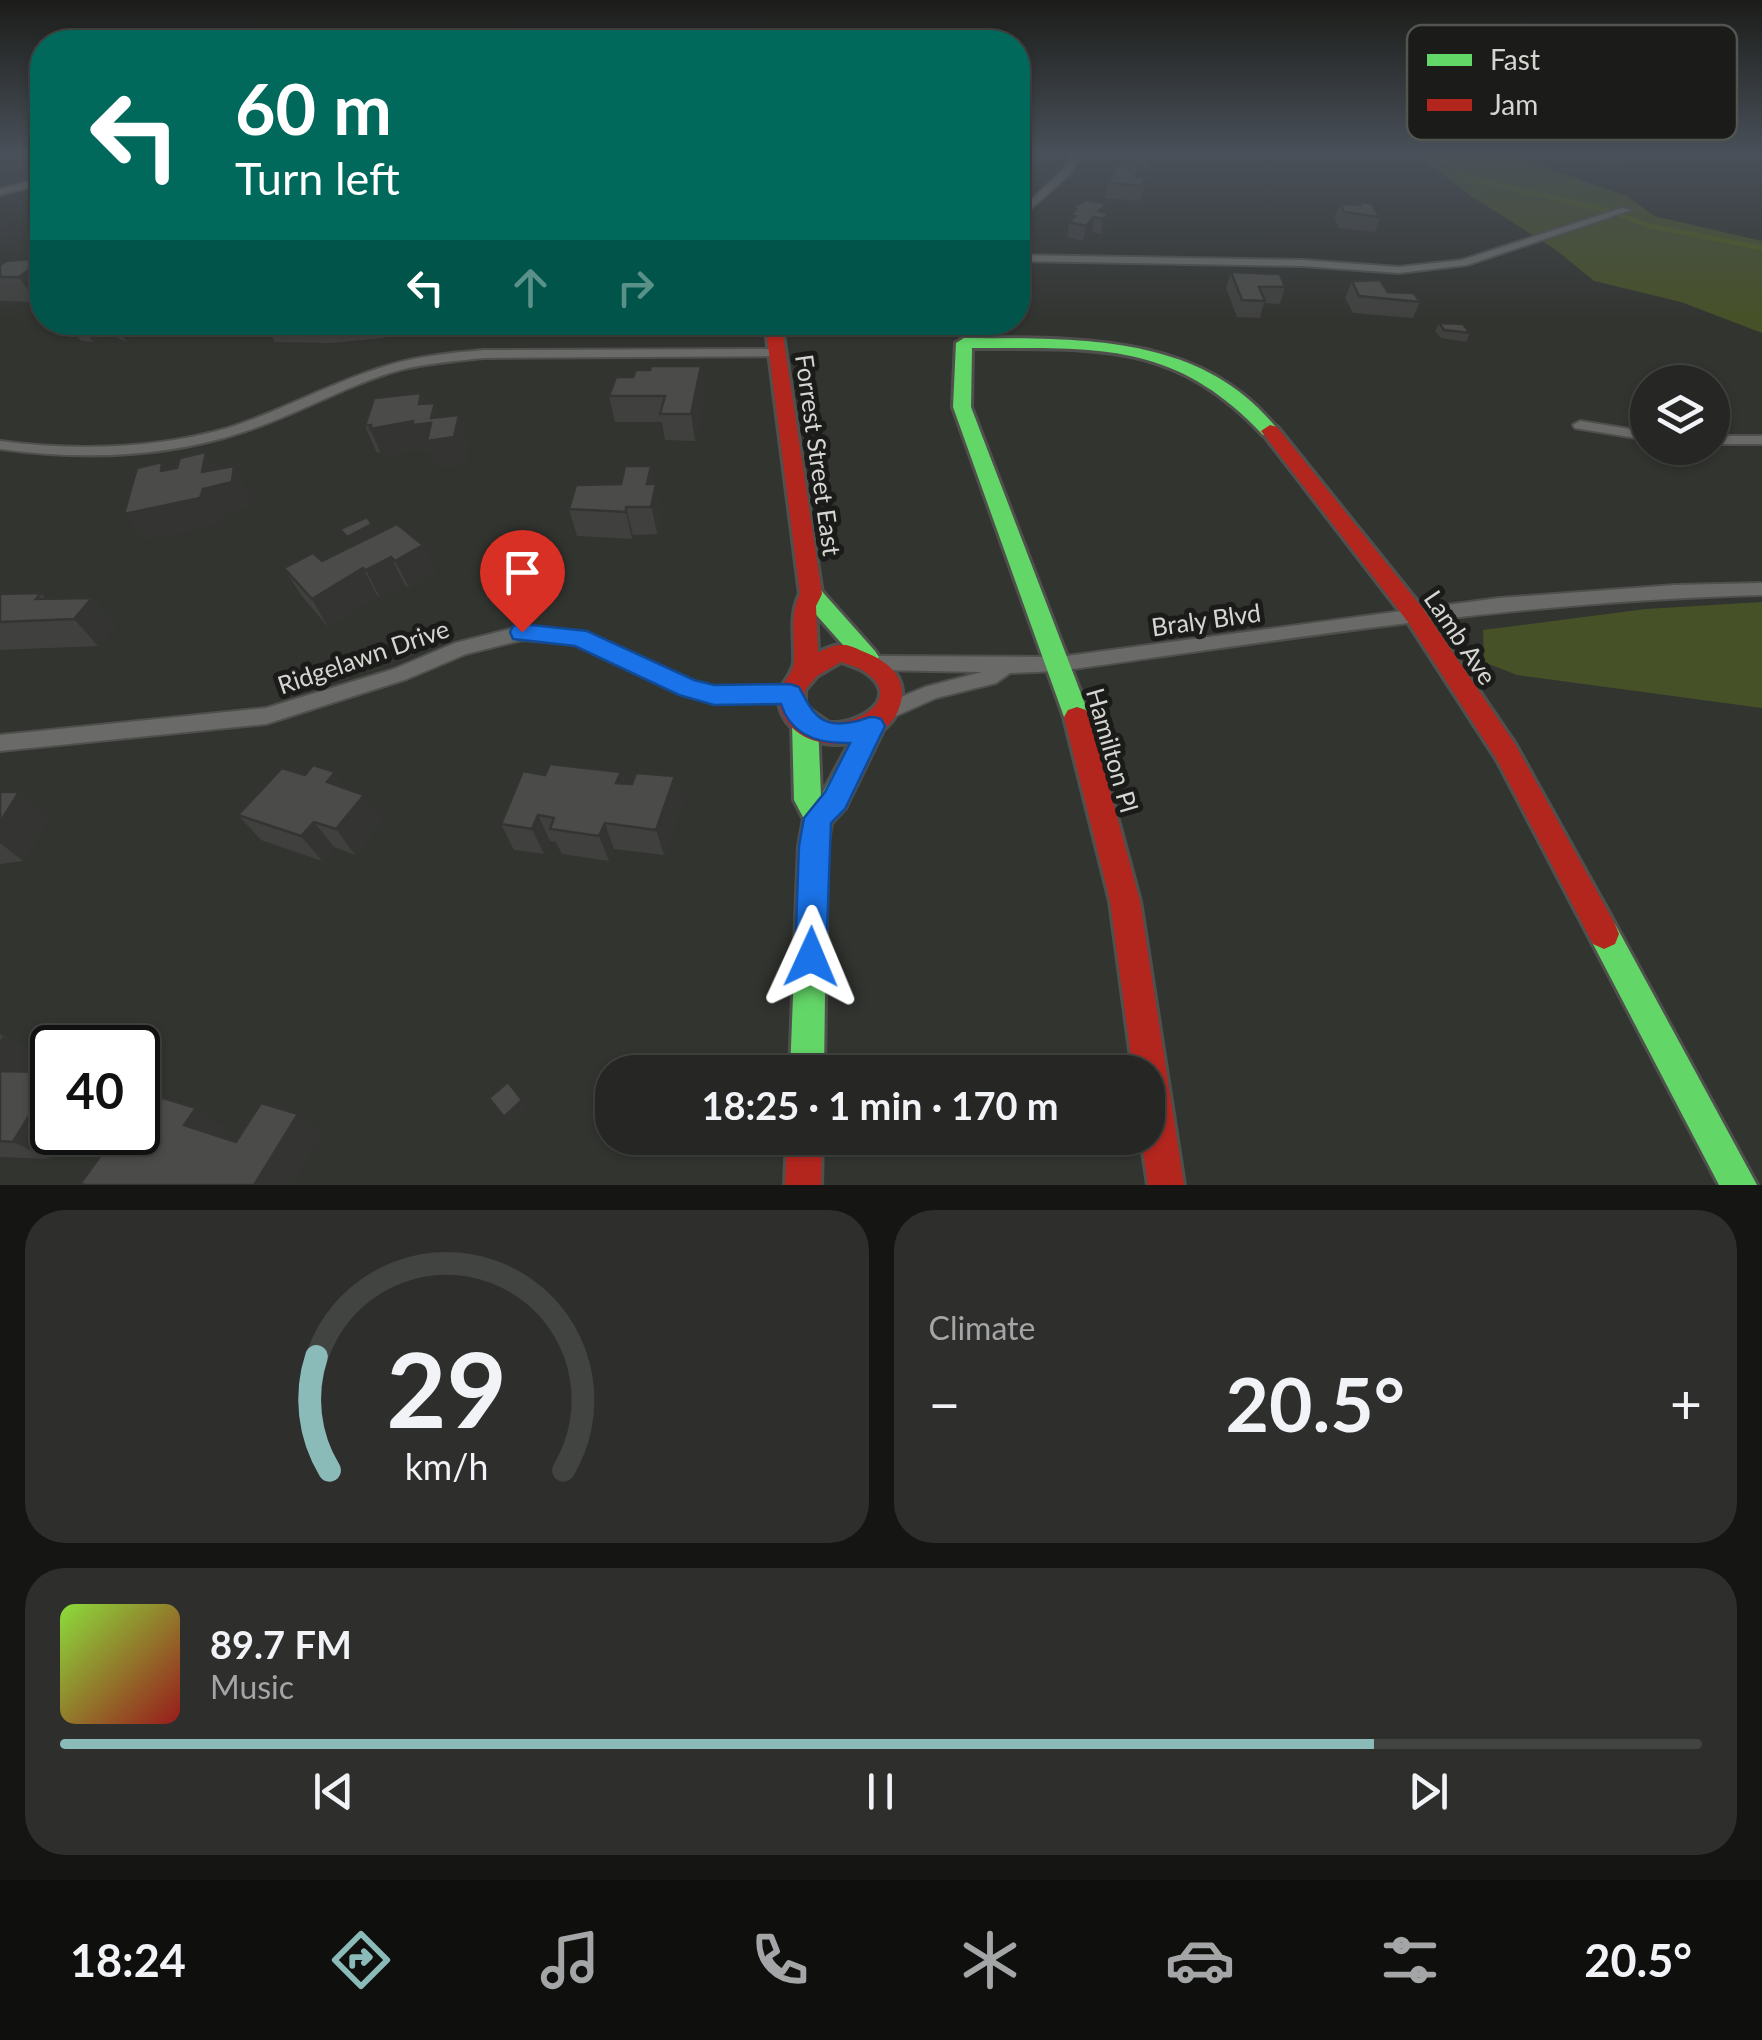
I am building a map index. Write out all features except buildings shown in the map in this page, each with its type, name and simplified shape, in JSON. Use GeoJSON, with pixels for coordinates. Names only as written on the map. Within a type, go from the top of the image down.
{"type":"FeatureCollection","features":[{"type":"Feature","properties":{"kind":"street"},"geometry":{"type":"LineString","coordinates":[[1030,258],[1303,263],[1399,270],[1463,262],[1626,210]]}},
{"type":"Feature","properties":{"kind":"street","name":"Forrest Street East"},"geometry":{"type":"LineString","coordinates":[[775,335],[812,594],[872,660]]}},
{"type":"Feature","properties":{"kind":"street","name":"Lamb Ave"},"geometry":{"type":"LineString","coordinates":[[964,343],[1152,353],[1194,366],[1222,381],[1254,410],[1416,616],[1506,752],[1739,1185]]}},
{"type":"Feature","properties":{"kind":"street","name":"Hamilton Pl"},"geometry":{"type":"LineString","coordinates":[[964,343],[962,407],[1078,720],[1125,901],[1166,1185]]}},
{"type":"Feature","properties":{"kind":"street"},"geometry":{"type":"LineString","coordinates":[[0,446],[80,449],[180,442],[232,431],[394,368],[440,358],[484,354],[778,354]]}},
{"type":"Feature","properties":{"kind":"street"},"geometry":{"type":"LineString","coordinates":[[1580,425],[1630,433]]}},
{"type":"Feature","properties":{"kind":"street"},"geometry":{"type":"LineString","coordinates":[[1730,440],[1762,440]]}},
{"type":"Feature","properties":{"kind":"street","name":"Braly Blvd"},"geometry":{"type":"LineString","coordinates":[[1003,668],[1416,616],[1678,589],[1762,589]]}},
{"type":"Feature","properties":{"kind":"street","name":"Forrest Street East"},"geometry":{"type":"LineString","coordinates":[[806,665],[805,606],[812,594]]}},
{"type":"Feature","properties":{"kind":"street","name":"Ridgelawn Drive"},"geometry":{"type":"LineString","coordinates":[[0,743],[266,716],[368,685],[462,648],[522,632],[578,637],[688,688],[714,695],[790,694]]}},
{"type":"Feature","properties":{"kind":"street"},"geometry":{"type":"LineString","coordinates":[[842,653],[872,660],[986,663],[1003,668],[989,678],[932,692],[843,734],[805,723],[790,694],[792,683],[806,665],[842,653]]}},
{"type":"Feature","properties":{"kind":"street"},"geometry":{"type":"LineString","coordinates":[[808,1055],[813,846],[818,818],[835,800],[894,690],[892,680],[872,660]]}},
{"type":"Feature","properties":{"kind":"street"},"geometry":{"type":"LineString","coordinates":[[805,723],[808,800],[818,818]]}},
{"type":"Feature","properties":{"kind":"street"},"geometry":{"type":"LineString","coordinates":[[803,1185],[804,1155]]}},
{"type":"Feature","properties":{"kind":"green space"},"geometry":{"type":"Polygon","coordinates":[[[1492,209],[1645,209],[1654,216],[1762,241],[1762,333],[1681,302],[1594,281],[1556,250],[1492,209]]]}},
{"type":"Feature","properties":{"kind":"green space"},"geometry":{"type":"Polygon","coordinates":[[[1762,602],[1762,708],[1517,675],[1484,662],[1483,630],[1646,609],[1762,602]]]}},
{"type":"Feature","properties":{"kind":"waterway"},"geometry":{"type":"LineString","coordinates":[[1623,216],[1650,226],[1762,248]]}},
{"type":"Feature","properties":{"kind":"traffic: fast"},"geometry":{"type":"LineString","coordinates":[[1077,717],[962,407],[964,343],[1091,345],[1169,360],[1205,375],[1239,399],[1270,431]]}},
{"type":"Feature","properties":{"kind":"traffic: fast"},"geometry":{"type":"LineString","coordinates":[[811,594],[867,657]]}},
{"type":"Feature","properties":{"kind":"traffic: fast"},"geometry":{"type":"LineString","coordinates":[[805,723],[808,800],[818,818]]}},
{"type":"Feature","properties":{"kind":"traffic: fast"},"geometry":{"type":"LineString","coordinates":[[807,1055],[813,846],[818,818],[835,800],[872,726]]}},
{"type":"Feature","properties":{"kind":"traffic: fast"},"geometry":{"type":"LineString","coordinates":[[1604,934],[1739,1185]]}},
{"type":"Feature","properties":{"kind":"traffic: jam"},"geometry":{"type":"LineString","coordinates":[[775,335],[811,594],[805,606],[806,665]]}},
{"type":"Feature","properties":{"kind":"traffic: jam"},"geometry":{"type":"LineString","coordinates":[[1270,431],[1416,616],[1506,752],[1604,934]]}},
{"type":"Feature","properties":{"kind":"traffic: jam"},"geometry":{"type":"LineString","coordinates":[[842,653],[873,665],[889,681],[891,698],[883,714],[868,727],[847,734],[825,733],[803,721],[793,710],[790,699],[799,678],[808,670],[842,653]]}},
{"type":"Feature","properties":{"kind":"traffic: jam"},"geometry":{"type":"LineString","coordinates":[[1077,717],[1125,901],[1166,1185]]}},
{"type":"Feature","properties":{"kind":"traffic: jam"},"geometry":{"type":"LineString","coordinates":[[803,1185],[804,1155]]}},
{"type":"Feature","properties":{"kind":"route"},"geometry":{"type":"LineString","coordinates":[[522,632],[578,637],[688,688],[714,695],[790,694],[805,723],[829,733],[857,732],[872,726],[835,800],[818,818],[813,846],[811,957]]}}]}
